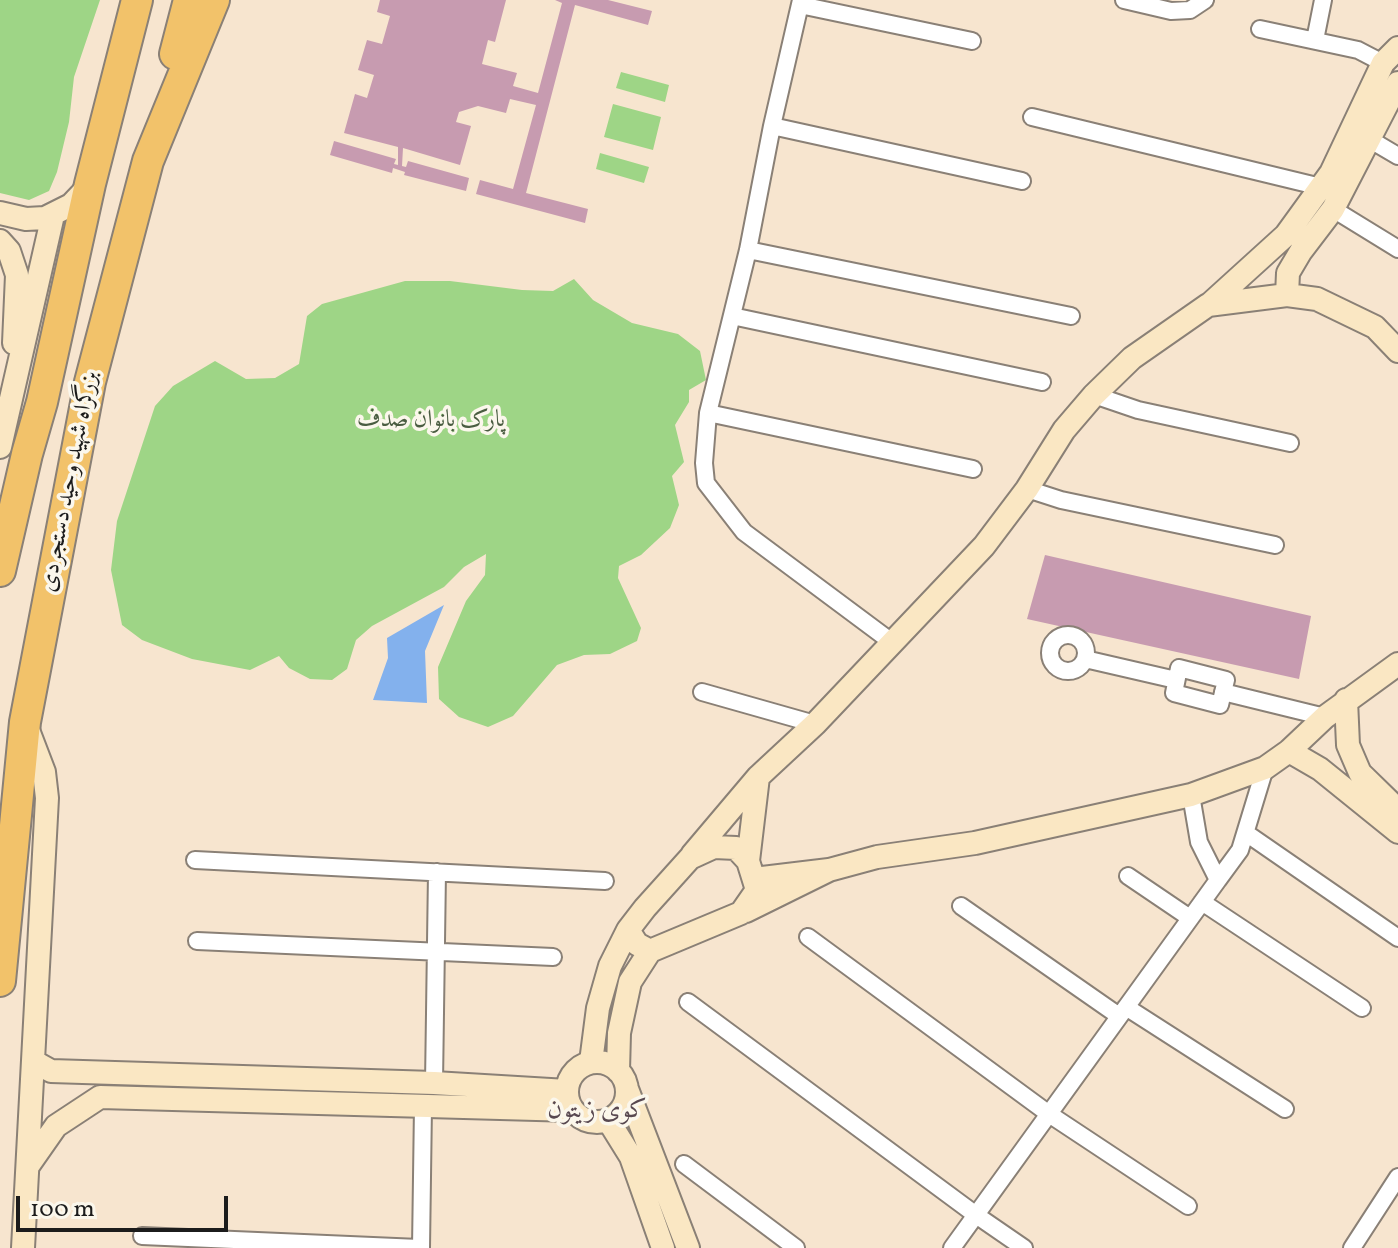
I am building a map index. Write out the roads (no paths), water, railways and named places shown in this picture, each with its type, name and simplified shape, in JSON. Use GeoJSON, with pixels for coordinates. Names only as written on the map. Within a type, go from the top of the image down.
{"type":"FeatureCollection","features":[{"type":"Feature","properties":{"kind":"highway","name":"بزرگراه شهید وحید دستجردی"},"geometry":{"type":"LineString","coordinates":[[0,571],[42,402],[90,184],[137,0]]}},
{"type":"Feature","properties":{"kind":"highway"},"geometry":{"type":"LineString","coordinates":[[90,184],[155,0]]}},
{"type":"Feature","properties":{"kind":"highway"},"geometry":{"type":"LineString","coordinates":[[148,161],[189,0]]}},
{"type":"Feature","properties":{"kind":"highway","name":"بزرگراه شهید وحید دستجردی"},"geometry":{"type":"LineString","coordinates":[[0,981],[25,722],[90,382],[148,161],[214,0]]}},
{"type":"Feature","properties":{"kind":"street"},"geometry":{"type":"LineString","coordinates":[[1124,0],[1171,11],[1190,10],[1205,0]]}},
{"type":"Feature","properties":{"kind":"street"},"geometry":{"type":"LineString","coordinates":[[1315,40],[1323,0]]}},
{"type":"Feature","properties":{"kind":"street"},"geometry":{"type":"LineString","coordinates":[[893,643],[744,532],[706,483],[704,463],[708,413],[748,250],[800,2],[972,41]]}},
{"type":"Feature","properties":{"kind":"street"},"geometry":{"type":"LineString","coordinates":[[591,1062],[598,1008],[610,966],[628,930],[758,777],[815,724],[984,546],[1027,489],[1064,430],[1094,395],[1132,358],[1208,305],[1286,235],[1331,173],[1390,55],[1260,29]]}},
{"type":"Feature","properties":{"kind":"street"},"geometry":{"type":"LineString","coordinates":[[1287,295],[1288,273],[1333,209],[1398,83]]}},
{"type":"Feature","properties":{"kind":"street"},"geometry":{"type":"LineString","coordinates":[[1032,117],[1321,187]]}},
{"type":"Feature","properties":{"kind":"street"},"geometry":{"type":"LineString","coordinates":[[772,126],[1022,181]]}},
{"type":"Feature","properties":{"kind":"street"},"geometry":{"type":"LineString","coordinates":[[1369,139],[1398,156]]}},
{"type":"Feature","properties":{"kind":"street"},"geometry":{"type":"LineString","coordinates":[[0,213],[26,219],[53,215],[71,205],[90,184]]}},
{"type":"Feature","properties":{"kind":"street"},"geometry":{"type":"LineString","coordinates":[[1333,209],[1398,249]]}},
{"type":"Feature","properties":{"kind":"street"},"geometry":{"type":"LineString","coordinates":[[0,447],[53,215]]}},
{"type":"Feature","properties":{"kind":"street"},"geometry":{"type":"LineString","coordinates":[[0,241],[9,251],[17,275],[11,405]]}},
{"type":"Feature","properties":{"kind":"street"},"geometry":{"type":"LineString","coordinates":[[748,250],[1071,316]]}},
{"type":"Feature","properties":{"kind":"street"},"geometry":{"type":"LineString","coordinates":[[1208,305],[1287,295],[1317,299],[1375,327],[1398,351]]}},
{"type":"Feature","properties":{"kind":"street"},"geometry":{"type":"LineString","coordinates":[[732,316],[1042,382]]}},
{"type":"Feature","properties":{"kind":"street"},"geometry":{"type":"LineString","coordinates":[[1094,395],[1138,410],[1290,443]]}},
{"type":"Feature","properties":{"kind":"street"},"geometry":{"type":"LineString","coordinates":[[708,413],[973,469]]}},
{"type":"Feature","properties":{"kind":"street"},"geometry":{"type":"LineString","coordinates":[[1027,489],[1061,500],[1275,545]]}},
{"type":"Feature","properties":{"kind":"street"},"geometry":{"type":"LineString","coordinates":[[1085,659],[1176,680]]}},
{"type":"Feature","properties":{"kind":"street"},"geometry":{"type":"LineString","coordinates":[[33,1061],[51,1071],[434,1083],[570,1100],[589,1121],[608,1120],[623,1107],[619,1033],[630,982],[650,951],[741,913],[829,870],[877,857],[975,843],[1191,795],[1265,768],[1289,751],[1346,700],[1398,664]]}},
{"type":"Feature","properties":{"kind":"street"},"geometry":{"type":"LineString","coordinates":[[1179,668],[1226,680],[1223,692],[1220,705],[1174,693],[1179,668]]}},
{"type":"Feature","properties":{"kind":"street"},"geometry":{"type":"LineString","coordinates":[[702,692],[815,724]]}},
{"type":"Feature","properties":{"kind":"street"},"geometry":{"type":"LineString","coordinates":[[1223,692],[1325,717]]}},
{"type":"Feature","properties":{"kind":"street"},"geometry":{"type":"LineString","coordinates":[[1346,700],[1348,745],[1360,773],[1398,810]]}},
{"type":"Feature","properties":{"kind":"street"},"geometry":{"type":"LineString","coordinates":[[23,1248],[47,798],[44,772],[25,722]]}},
{"type":"Feature","properties":{"kind":"street"},"geometry":{"type":"LineString","coordinates":[[1289,751],[1320,769],[1398,832]]}},
{"type":"Feature","properties":{"kind":"street"},"geometry":{"type":"LineString","coordinates":[[952,1248],[1240,850],[1265,768]]}},
{"type":"Feature","properties":{"kind":"street"},"geometry":{"type":"LineString","coordinates":[[751,870],[758,777]]}},
{"type":"Feature","properties":{"kind":"street"},"geometry":{"type":"LineString","coordinates":[[1191,795],[1199,842],[1218,880]]}},
{"type":"Feature","properties":{"kind":"street"},"geometry":{"type":"LineString","coordinates":[[1246,833],[1398,938]]}},
{"type":"Feature","properties":{"kind":"street"},"geometry":{"type":"LineString","coordinates":[[690,858],[714,847],[736,848],[751,870],[757,890],[741,913]]}},
{"type":"Feature","properties":{"kind":"street"},"geometry":{"type":"LineString","coordinates":[[195,860],[605,881]]}},
{"type":"Feature","properties":{"kind":"street"},"geometry":{"type":"LineString","coordinates":[[751,870],[829,870]]}},
{"type":"Feature","properties":{"kind":"street"},"geometry":{"type":"LineString","coordinates":[[434,1083],[437,872]]}},
{"type":"Feature","properties":{"kind":"street"},"geometry":{"type":"LineString","coordinates":[[1128,876],[1190,918]]}},
{"type":"Feature","properties":{"kind":"street"},"geometry":{"type":"LineString","coordinates":[[1202,902],[1362,1008]]}},
{"type":"Feature","properties":{"kind":"street"},"geometry":{"type":"LineString","coordinates":[[961,906],[1123,1012],[1285,1109]]}},
{"type":"Feature","properties":{"kind":"street"},"geometry":{"type":"LineString","coordinates":[[628,930],[637,944],[650,951]]}},
{"type":"Feature","properties":{"kind":"street"},"geometry":{"type":"LineString","coordinates":[[808,937],[1049,1114],[1188,1206]]}},
{"type":"Feature","properties":{"kind":"street"},"geometry":{"type":"LineString","coordinates":[[197,941],[553,957]]}},
{"type":"Feature","properties":{"kind":"street"},"geometry":{"type":"LineString","coordinates":[[688,1002],[1024,1248]]}},
{"type":"Feature","properties":{"kind":"street"},"geometry":{"type":"LineString","coordinates":[[570,1100],[574,1072],[591,1062],[610,1065],[623,1079],[688,1248]]}},
{"type":"Feature","properties":{"kind":"street"},"geometry":{"type":"LineString","coordinates":[[132,1072],[132,1098]]}},
{"type":"Feature","properties":{"kind":"street"},"geometry":{"type":"LineString","coordinates":[[28,1166],[56,1126],[100,1097],[423,1106],[570,1100]]}},
{"type":"Feature","properties":{"kind":"street"},"geometry":{"type":"LineString","coordinates":[[142,1236],[420,1248],[423,1106]]}},
{"type":"Feature","properties":{"kind":"street"},"geometry":{"type":"LineString","coordinates":[[608,1120],[631,1157],[663,1248]]}},
{"type":"Feature","properties":{"kind":"street"},"geometry":{"type":"LineString","coordinates":[[684,1164],[796,1248]]}},
{"type":"Feature","properties":{"kind":"street"},"geometry":{"type":"LineString","coordinates":[[1352,1248],[1398,1177]]}},
{"type":"Feature","properties":{"kind":"water"},"geometry":{"type":"Polygon","coordinates":[[[444,605],[425,651],[427,703],[373,700],[388,658],[387,638],[444,605]]]}},
{"type":"Feature","properties":{"kind":"district","name":"کوی زیتون"},"geometry":{"type":"Point","coordinates":[597,1112]}},
{"type":"Feature","properties":{"kind":"park label","name":"پارک بانوان صدف"},"geometry":{"type":"Point","coordinates":[431,422]}}]}
